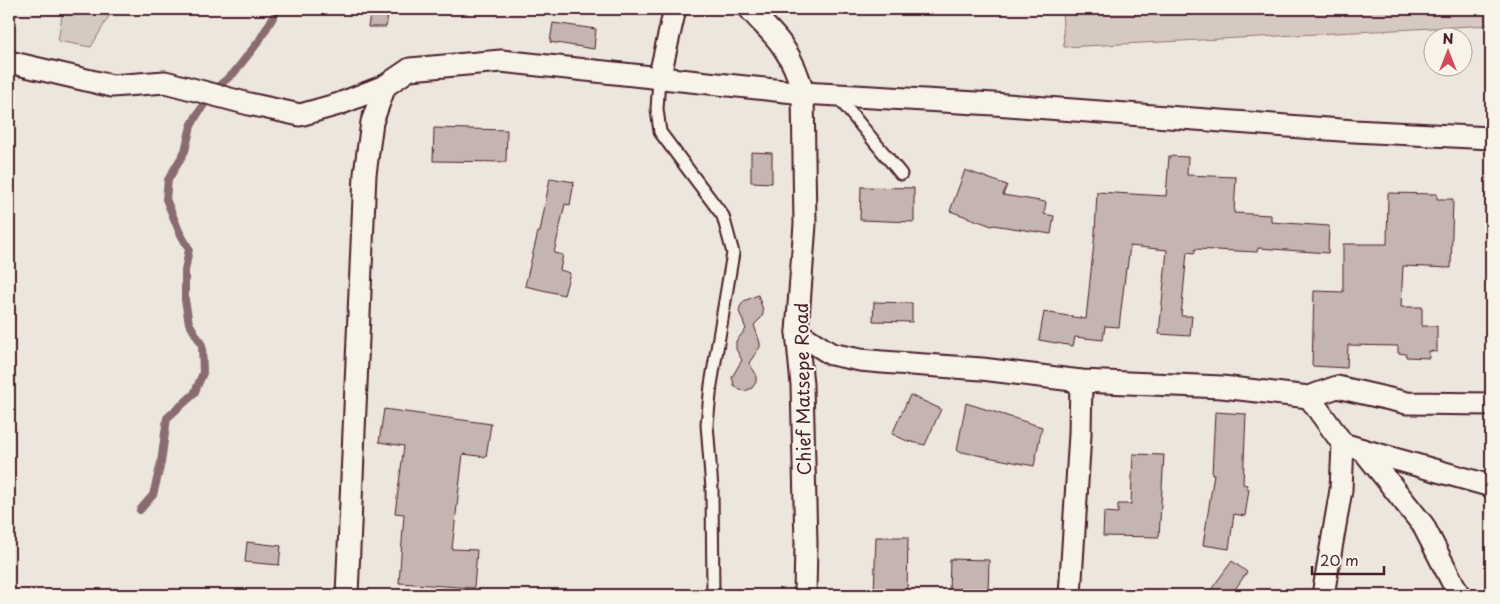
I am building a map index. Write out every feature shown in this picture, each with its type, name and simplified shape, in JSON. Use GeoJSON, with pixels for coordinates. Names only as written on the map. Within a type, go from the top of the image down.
{"type":"FeatureCollection","features":[{"type":"Feature","properties":{"kind":"street"},"geometry":{"type":"LineString","coordinates":[[659,79],[675,9]]}},
{"type":"Feature","properties":{"kind":"street","name":"Chief Matsepe Road"},"geometry":{"type":"LineString","coordinates":[[750,9],[783,47],[798,74],[803,94],[805,224],[797,332],[802,385],[806,523],[805,595]]}},
{"type":"Feature","properties":{"kind":"street"},"geometry":{"type":"LineString","coordinates":[[9,62],[112,86],[165,82],[300,115],[339,104],[385,86],[410,69],[501,61],[803,94],[994,104],[1354,131],[1491,138]]}},
{"type":"Feature","properties":{"kind":"street"},"geometry":{"type":"LineString","coordinates":[[347,595],[365,174],[372,122],[385,86]]}},
{"type":"Feature","properties":{"kind":"street"},"geometry":{"type":"LineString","coordinates":[[797,332],[831,354],[860,360],[946,368],[982,369],[1081,381],[1222,387],[1309,397],[1337,387],[1407,403],[1491,404]]}},
{"type":"Feature","properties":{"kind":"street"},"geometry":{"type":"LineString","coordinates":[[1070,595],[1080,434],[1081,381]]}},
{"type":"Feature","properties":{"kind":"street"},"geometry":{"type":"LineString","coordinates":[[1309,397],[1343,444],[1491,486]]}},
{"type":"Feature","properties":{"kind":"street"},"geometry":{"type":"LineString","coordinates":[[1323,595],[1341,490],[1343,444]]}},
{"type":"Feature","properties":{"kind":"street"},"geometry":{"type":"LineString","coordinates":[[1363,450],[1423,525],[1459,595]]}},
{"type":"Feature","properties":{"kind":"lane"},"geometry":{"type":"LineString","coordinates":[[659,79],[657,109],[660,132],[723,216],[733,253],[711,385],[707,424],[712,489],[713,595]]}},
{"type":"Feature","properties":{"kind":"lane"},"geometry":{"type":"LineString","coordinates":[[836,95],[901,174]]}},
{"type":"Feature","properties":{"kind":"shaded area"},"geometry":{"type":"Polygon","coordinates":[[[63,9],[113,9],[91,47],[58,41],[63,9]]]}},
{"type":"Feature","properties":{"kind":"shaded area"},"geometry":{"type":"Polygon","coordinates":[[[1062,9],[1491,9],[1491,25],[1064,47],[1062,9]]]}},
{"type":"Feature","properties":{"kind":"building"},"geometry":{"type":"Polygon","coordinates":[[[371,9],[389,10],[386,27],[368,27],[371,9]]]}},
{"type":"Feature","properties":{"kind":"building"},"geometry":{"type":"Polygon","coordinates":[[[553,23],[596,29],[594,49],[550,42],[553,23]]]}},
{"type":"Feature","properties":{"kind":"building"},"geometry":{"type":"Polygon","coordinates":[[[434,128],[507,130],[506,162],[433,161],[434,128]]]}},
{"type":"Feature","properties":{"kind":"building"},"geometry":{"type":"Polygon","coordinates":[[[751,152],[772,153],[772,183],[751,182],[751,152]]]}},
{"type":"Feature","properties":{"kind":"building"},"geometry":{"type":"Polygon","coordinates":[[[1169,156],[1188,157],[1187,175],[1236,177],[1234,213],[1271,215],[1271,222],[1329,226],[1328,253],[1258,248],[1257,252],[1195,249],[1195,253],[1187,252],[1181,316],[1192,316],[1190,336],[1159,334],[1167,250],[1130,246],[1119,327],[1105,326],[1103,340],[1075,337],[1073,346],[1039,340],[1044,312],[1086,319],[1095,233],[1097,192],[1166,196],[1169,156]]]}},
{"type":"Feature","properties":{"kind":"building"},"geometry":{"type":"Polygon","coordinates":[[[965,170],[1007,185],[1003,195],[1046,202],[1044,214],[1054,216],[1051,234],[992,226],[950,211],[965,170]]]}},
{"type":"Feature","properties":{"kind":"building"},"geometry":{"type":"Polygon","coordinates":[[[550,178],[574,182],[570,205],[565,204],[554,253],[563,255],[560,270],[570,273],[564,295],[525,286],[538,232],[540,232],[550,178]]]}},
{"type":"Feature","properties":{"kind":"building"},"geometry":{"type":"Polygon","coordinates":[[[861,187],[914,188],[914,222],[860,220],[861,187]]]}},
{"type":"Feature","properties":{"kind":"building"},"geometry":{"type":"Polygon","coordinates":[[[1388,193],[1437,194],[1437,199],[1453,199],[1451,268],[1403,266],[1401,307],[1422,307],[1422,326],[1437,326],[1437,352],[1429,351],[1429,358],[1406,357],[1406,354],[1398,353],[1398,346],[1348,345],[1347,368],[1312,366],[1314,291],[1343,292],[1343,244],[1387,244],[1388,193]]]}},
{"type":"Feature","properties":{"kind":"building"},"geometry":{"type":"Polygon","coordinates":[[[758,295],[763,314],[754,325],[760,347],[749,363],[756,374],[756,382],[752,388],[745,391],[740,390],[734,385],[732,377],[742,360],[736,349],[736,341],[746,329],[739,311],[744,301],[758,295]]]}},
{"type":"Feature","properties":{"kind":"building"},"geometry":{"type":"Polygon","coordinates":[[[874,302],[912,303],[912,322],[873,321],[874,302]]]}},
{"type":"Feature","properties":{"kind":"building"},"geometry":{"type":"Polygon","coordinates":[[[910,395],[941,409],[925,445],[907,441],[892,434],[910,395]]]}},
{"type":"Feature","properties":{"kind":"building"},"geometry":{"type":"Polygon","coordinates":[[[966,403],[1042,427],[1034,466],[957,451],[966,403]]]}},
{"type":"Feature","properties":{"kind":"building"},"geometry":{"type":"Polygon","coordinates":[[[384,409],[491,424],[486,457],[463,454],[452,549],[477,550],[474,588],[399,583],[404,514],[395,513],[404,446],[379,442],[384,409]]]}},
{"type":"Feature","properties":{"kind":"building"},"geometry":{"type":"Polygon","coordinates":[[[1215,412],[1246,414],[1243,484],[1247,485],[1246,489],[1249,489],[1245,516],[1234,514],[1229,549],[1203,545],[1214,474],[1212,474],[1215,412]]]}},
{"type":"Feature","properties":{"kind":"building"},"geometry":{"type":"Polygon","coordinates":[[[1133,454],[1164,455],[1159,537],[1103,536],[1104,512],[1118,513],[1118,504],[1131,504],[1133,454]]]}},
{"type":"Feature","properties":{"kind":"building"},"geometry":{"type":"Polygon","coordinates":[[[876,537],[908,537],[907,595],[874,595],[876,537]]]}},
{"type":"Feature","properties":{"kind":"building"},"geometry":{"type":"Polygon","coordinates":[[[247,542],[281,546],[279,565],[245,562],[247,542]]]}},
{"type":"Feature","properties":{"kind":"building"},"geometry":{"type":"Polygon","coordinates":[[[950,559],[989,560],[988,595],[949,595],[950,559]]]}},
{"type":"Feature","properties":{"kind":"building"},"geometry":{"type":"Polygon","coordinates":[[[1232,561],[1247,572],[1231,595],[1207,595],[1232,561]]]}},
{"type":"Feature","properties":{"kind":"waterway"},"geometry":{"type":"LineString","coordinates":[[140,510],[153,495],[161,463],[167,418],[194,394],[203,373],[202,345],[189,323],[185,300],[185,271],[189,249],[179,231],[166,199],[168,180],[185,151],[191,126],[197,115],[211,94],[233,74],[259,41],[278,9]]}}]}
